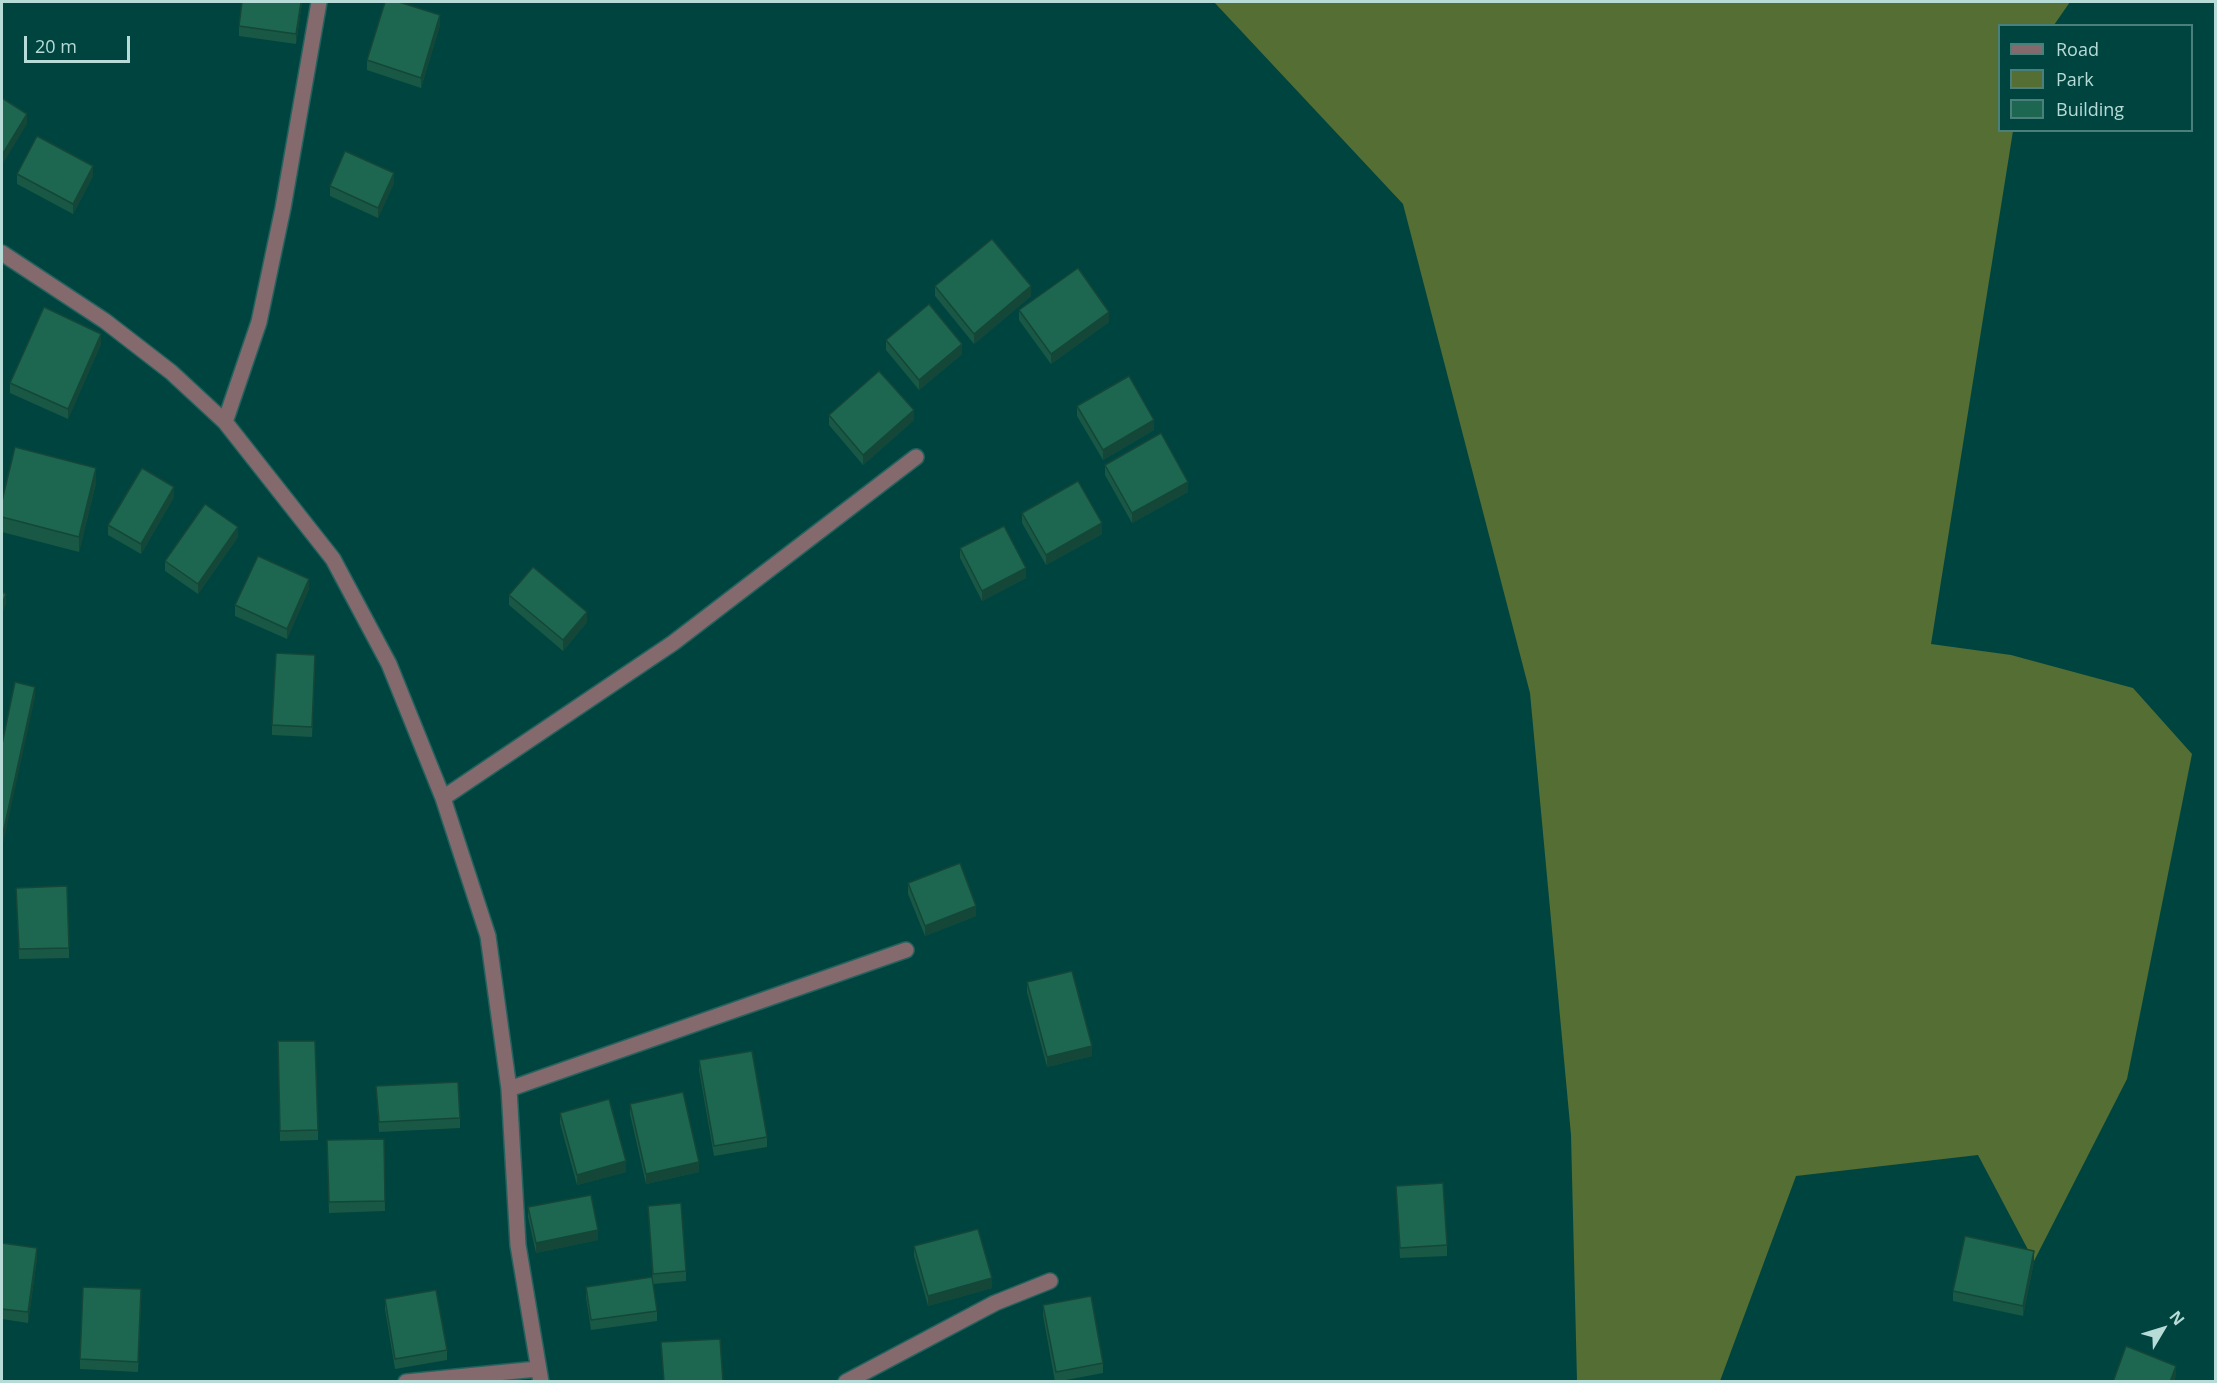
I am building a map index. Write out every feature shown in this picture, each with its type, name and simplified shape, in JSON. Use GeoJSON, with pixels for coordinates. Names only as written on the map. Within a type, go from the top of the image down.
{"type":"FeatureCollection","features":[{"type":"Feature","properties":{"kind":"street"},"geometry":{"type":"LineString","coordinates":[[225,422],[259,322],[283,208],[319,2]]}},
{"type":"Feature","properties":{"kind":"street"},"geometry":{"type":"LineString","coordinates":[[2,253],[105,321],[171,372],[225,422],[333,559],[389,664],[443,798],[488,936],[509,1089],[518,1245],[539,1375],[406,1382]]}},
{"type":"Feature","properties":{"kind":"street"},"geometry":{"type":"LineString","coordinates":[[443,798],[673,643],[916,457]]}},
{"type":"Feature","properties":{"kind":"street"},"geometry":{"type":"LineString","coordinates":[[509,1089],[906,950]]}},
{"type":"Feature","properties":{"kind":"street"},"geometry":{"type":"LineString","coordinates":[[846,1382],[995,1304],[1050,1281]]}},
{"type":"Feature","properties":{"kind":"green space"},"geometry":{"type":"Polygon","coordinates":[[[1214,2],[2070,2],[2055,24],[1998,24],[1998,132],[2013,132],[1931,644],[2011,655],[2133,688],[2192,754],[2127,1079],[2034,1261],[1978,1155],[1796,1176],[1720,1381],[1577,1381],[1571,1135],[1530,693],[1403,204],[1214,2]]]}},
{"type":"Feature","properties":{"kind":"building"},"geometry":{"type":"Polygon","coordinates":[[[242,2],[301,2],[296,34],[239,26],[242,2]]]}},
{"type":"Feature","properties":{"kind":"building"},"geometry":{"type":"Polygon","coordinates":[[[385,2],[399,2],[440,15],[421,78],[367,60],[385,2]]]}},
{"type":"Feature","properties":{"kind":"building"},"geometry":{"type":"Polygon","coordinates":[[[2,98],[27,114],[2,155],[2,98]]]}},
{"type":"Feature","properties":{"kind":"building"},"geometry":{"type":"Polygon","coordinates":[[[37,136],[93,166],[73,204],[17,174],[37,136]]]}},
{"type":"Feature","properties":{"kind":"building"},"geometry":{"type":"Polygon","coordinates":[[[345,151],[394,173],[378,208],[330,186],[345,151]]]}},
{"type":"Feature","properties":{"kind":"building"},"geometry":{"type":"Polygon","coordinates":[[[992,239],[1031,286],[974,334],[935,286],[992,239]]]}},
{"type":"Feature","properties":{"kind":"building"},"geometry":{"type":"Polygon","coordinates":[[[1078,268],[1109,312],[1051,354],[1019,310],[1078,268]]]}},
{"type":"Feature","properties":{"kind":"building"},"geometry":{"type":"Polygon","coordinates":[[[929,304],[962,344],[919,380],[886,340],[929,304]]]}},
{"type":"Feature","properties":{"kind":"building"},"geometry":{"type":"Polygon","coordinates":[[[44,307],[101,334],[68,409],[10,383],[44,307]]]}},
{"type":"Feature","properties":{"kind":"building"},"geometry":{"type":"Polygon","coordinates":[[[879,371],[914,410],[863,455],[829,415],[879,371]]]}},
{"type":"Feature","properties":{"kind":"building"},"geometry":{"type":"Polygon","coordinates":[[[1129,376],[1154,420],[1103,450],[1077,406],[1129,376]]]}},
{"type":"Feature","properties":{"kind":"building"},"geometry":{"type":"Polygon","coordinates":[[[1161,433],[1188,482],[1132,513],[1105,465],[1161,433]]]}},
{"type":"Feature","properties":{"kind":"building"},"geometry":{"type":"Polygon","coordinates":[[[15,447],[96,468],[79,537],[2,517],[2,501],[15,447]]]}},
{"type":"Feature","properties":{"kind":"building"},"geometry":{"type":"Polygon","coordinates":[[[142,468],[174,487],[141,544],[108,525],[142,468]]]}},
{"type":"Feature","properties":{"kind":"building"},"geometry":{"type":"Polygon","coordinates":[[[1078,481],[1102,523],[1046,555],[1022,513],[1078,481]]]}},
{"type":"Feature","properties":{"kind":"building"},"geometry":{"type":"Polygon","coordinates":[[[205,504],[238,527],[198,584],[165,561],[205,504]]]}},
{"type":"Feature","properties":{"kind":"building"},"geometry":{"type":"Polygon","coordinates":[[[1004,526],[1026,568],[982,591],[960,548],[1004,526]]]}},
{"type":"Feature","properties":{"kind":"building"},"geometry":{"type":"Polygon","coordinates":[[[258,556],[309,579],[287,629],[235,605],[258,556]]]}},
{"type":"Feature","properties":{"kind":"building"},"geometry":{"type":"Polygon","coordinates":[[[533,567],[587,612],[563,640],[509,595],[533,567]]]}},
{"type":"Feature","properties":{"kind":"building"},"geometry":{"type":"Polygon","coordinates":[[[2,592],[6,594],[2,604],[2,592]]]}},
{"type":"Feature","properties":{"kind":"building"},"geometry":{"type":"Polygon","coordinates":[[[276,653],[315,655],[312,727],[272,725],[276,653]]]}},
{"type":"Feature","properties":{"kind":"building"},"geometry":{"type":"Polygon","coordinates":[[[15,682],[35,687],[2,838],[2,744],[15,682]]]}},
{"type":"Feature","properties":{"kind":"building"},"geometry":{"type":"Polygon","coordinates":[[[960,863],[976,906],[925,926],[908,883],[960,863]]]}},
{"type":"Feature","properties":{"kind":"building"},"geometry":{"type":"Polygon","coordinates":[[[67,886],[69,948],[19,949],[16,888],[67,886]]]}},
{"type":"Feature","properties":{"kind":"building"},"geometry":{"type":"Polygon","coordinates":[[[1072,971],[1092,1046],[1047,1057],[1027,982],[1072,971]]]}},
{"type":"Feature","properties":{"kind":"building"},"geometry":{"type":"Polygon","coordinates":[[[278,1041],[315,1041],[318,1130],[280,1131],[278,1041]]]}},
{"type":"Feature","properties":{"kind":"building"},"geometry":{"type":"Polygon","coordinates":[[[752,1051],[767,1137],[714,1146],[699,1060],[752,1051]]]}},
{"type":"Feature","properties":{"kind":"building"},"geometry":{"type":"Polygon","coordinates":[[[458,1082],[460,1118],[379,1122],[376,1086],[458,1082]]]}},
{"type":"Feature","properties":{"kind":"building"},"geometry":{"type":"Polygon","coordinates":[[[683,1092],[699,1162],[646,1174],[630,1104],[683,1092]]]}},
{"type":"Feature","properties":{"kind":"building"},"geometry":{"type":"Polygon","coordinates":[[[609,1099],[626,1161],[577,1175],[560,1113],[609,1099]]]}},
{"type":"Feature","properties":{"kind":"building"},"geometry":{"type":"Polygon","coordinates":[[[384,1139],[385,1201],[329,1202],[327,1140],[384,1139]]]}},
{"type":"Feature","properties":{"kind":"building"},"geometry":{"type":"Polygon","coordinates":[[[1443,1183],[1447,1245],[1400,1248],[1396,1186],[1443,1183]]]}},
{"type":"Feature","properties":{"kind":"building"},"geometry":{"type":"Polygon","coordinates":[[[591,1195],[598,1230],[536,1243],[528,1207],[591,1195]]]}},
{"type":"Feature","properties":{"kind":"building"},"geometry":{"type":"Polygon","coordinates":[[[681,1203],[686,1271],[653,1274],[648,1206],[681,1203]]]}},
{"type":"Feature","properties":{"kind":"building"},"geometry":{"type":"Polygon","coordinates":[[[978,1229],[992,1278],[928,1296],[914,1246],[978,1229]]]}},
{"type":"Feature","properties":{"kind":"building"},"geometry":{"type":"Polygon","coordinates":[[[1965,1236],[2034,1251],[2023,1306],[1953,1291],[1965,1236]]]}},
{"type":"Feature","properties":{"kind":"building"},"geometry":{"type":"Polygon","coordinates":[[[2,1243],[37,1248],[28,1312],[2,1309],[2,1243]]]}},
{"type":"Feature","properties":{"kind":"building"},"geometry":{"type":"Polygon","coordinates":[[[652,1277],[657,1311],[591,1320],[586,1287],[652,1277]]]}},
{"type":"Feature","properties":{"kind":"building"},"geometry":{"type":"Polygon","coordinates":[[[83,1287],[141,1289],[138,1362],[80,1359],[83,1287]]]}},
{"type":"Feature","properties":{"kind":"building"},"geometry":{"type":"Polygon","coordinates":[[[436,1290],[447,1350],[395,1359],[385,1299],[436,1290]]]}},
{"type":"Feature","properties":{"kind":"building"},"geometry":{"type":"Polygon","coordinates":[[[1091,1296],[1103,1363],[1056,1372],[1043,1305],[1091,1296]]]}},
{"type":"Feature","properties":{"kind":"building"},"geometry":{"type":"Polygon","coordinates":[[[720,1339],[723,1382],[664,1382],[661,1342],[720,1339]]]}},
{"type":"Feature","properties":{"kind":"building"},"geometry":{"type":"Polygon","coordinates":[[[2126,1346],[2176,1366],[2170,1382],[2113,1382],[2126,1346]]]}}]}
